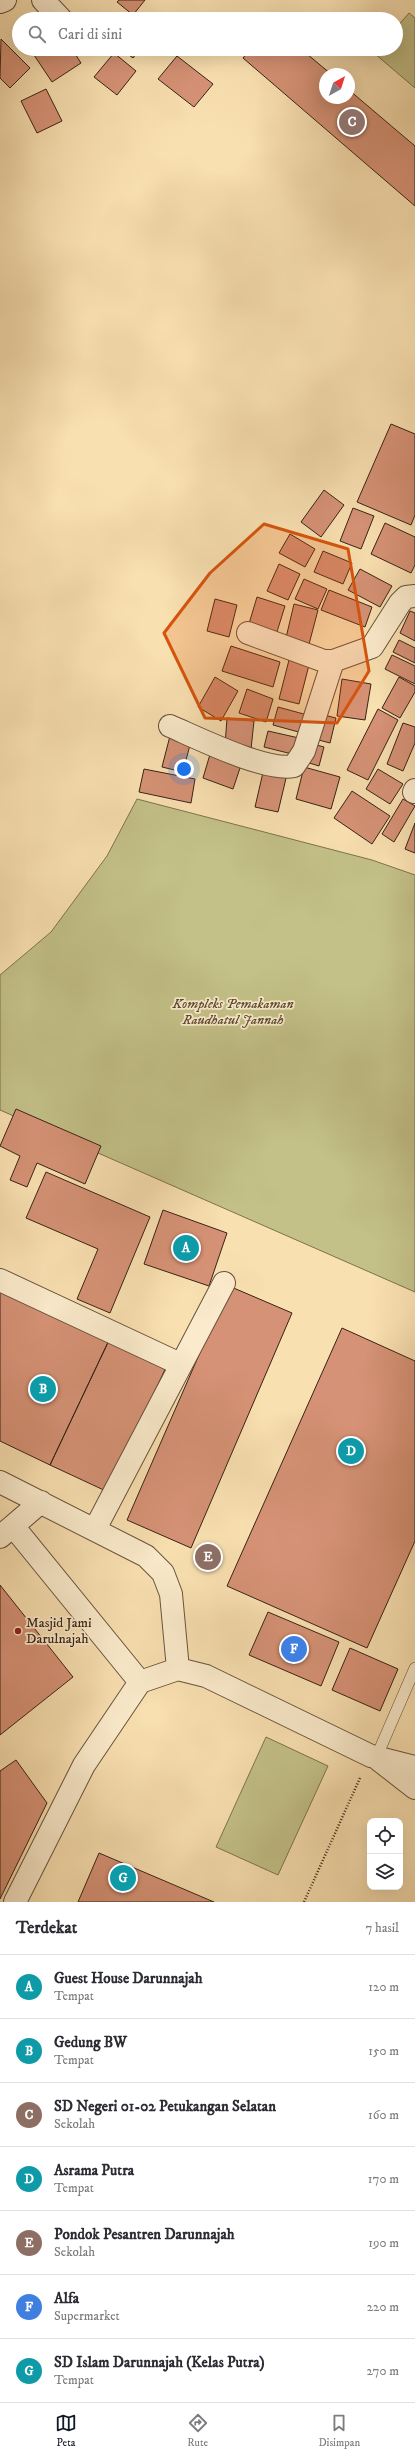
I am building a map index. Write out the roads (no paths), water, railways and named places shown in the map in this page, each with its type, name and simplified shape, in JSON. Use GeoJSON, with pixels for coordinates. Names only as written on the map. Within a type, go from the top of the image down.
{"type":"FeatureCollection","features":[{"type":"Feature","properties":{"kind":"street"},"geometry":{"type":"LineString","coordinates":[[0,2],[5,0]]}},
{"type":"Feature","properties":{"kind":"street"},"geometry":{"type":"LineString","coordinates":[[43,0],[54,12]]}},
{"type":"Feature","properties":{"kind":"street"},"geometry":{"type":"LineString","coordinates":[[248,633],[324,660],[333,660],[372,647],[400,603],[406,597],[415,596]]}},
{"type":"Feature","properties":{"kind":"street"},"geometry":{"type":"LineString","coordinates":[[170,726],[273,766],[294,766],[304,751],[333,660]]}},
{"type":"Feature","properties":{"kind":"street"},"geometry":{"type":"LineString","coordinates":[[0,1280],[180,1364]]}},
{"type":"Feature","properties":{"kind":"street"},"geometry":{"type":"LineString","coordinates":[[95,1529],[180,1364],[224,1283]]}},
{"type":"Feature","properties":{"kind":"street"},"geometry":{"type":"LineString","coordinates":[[0,1482],[146,1556],[164,1573],[171,1594],[178,1669]]}},
{"type":"Feature","properties":{"kind":"street"},"geometry":{"type":"LineString","coordinates":[[42,1502],[6,1532],[140,1682]]}},
{"type":"Feature","properties":{"kind":"street"},"geometry":{"type":"LineString","coordinates":[[15,1902],[84,1765],[140,1682],[178,1669],[206,1676],[373,1757],[415,1767]]}},
{"type":"Feature","properties":{"kind":"street"},"geometry":{"type":"LineString","coordinates":[[373,1757],[409,1786],[415,1788]]}},
{"type":"Feature","properties":{"kind":"lane"},"geometry":{"type":"LineString","coordinates":[[373,1757],[415,1668]]}},
{"type":"Feature","properties":{"kind":"place","name":"SD Negeri 01-02 Petukangan Selatan"},"geometry":{"type":"Point","coordinates":[352,122]}},
{"type":"Feature","properties":{"kind":"place","name":"Guest House Darunnajah"},"geometry":{"type":"Point","coordinates":[186,1248]}},
{"type":"Feature","properties":{"kind":"place","name":"Gedung BW"},"geometry":{"type":"Point","coordinates":[43,1389]}},
{"type":"Feature","properties":{"kind":"place","name":"Asrama Putra"},"geometry":{"type":"Point","coordinates":[351,1451]}},
{"type":"Feature","properties":{"kind":"place","name":"Pondok Pesantren Darunnajah"},"geometry":{"type":"Point","coordinates":[208,1557]}},
{"type":"Feature","properties":{"kind":"place","name":"Masjid Jami Darulnajah"},"geometry":{"type":"Point","coordinates":[18,1631]}},
{"type":"Feature","properties":{"kind":"place","name":"Alfa"},"geometry":{"type":"Point","coordinates":[294,1649]}},
{"type":"Feature","properties":{"kind":"place","name":"SD Islam Darunnajah (Kelas Putra)"},"geometry":{"type":"Point","coordinates":[123,1878]}},
{"type":"Feature","properties":{"kind":"park label","name":"Kompleks Pemakaman Raudhatul Jannah"},"geometry":{"type":"Point","coordinates":[233,1012]}}]}
